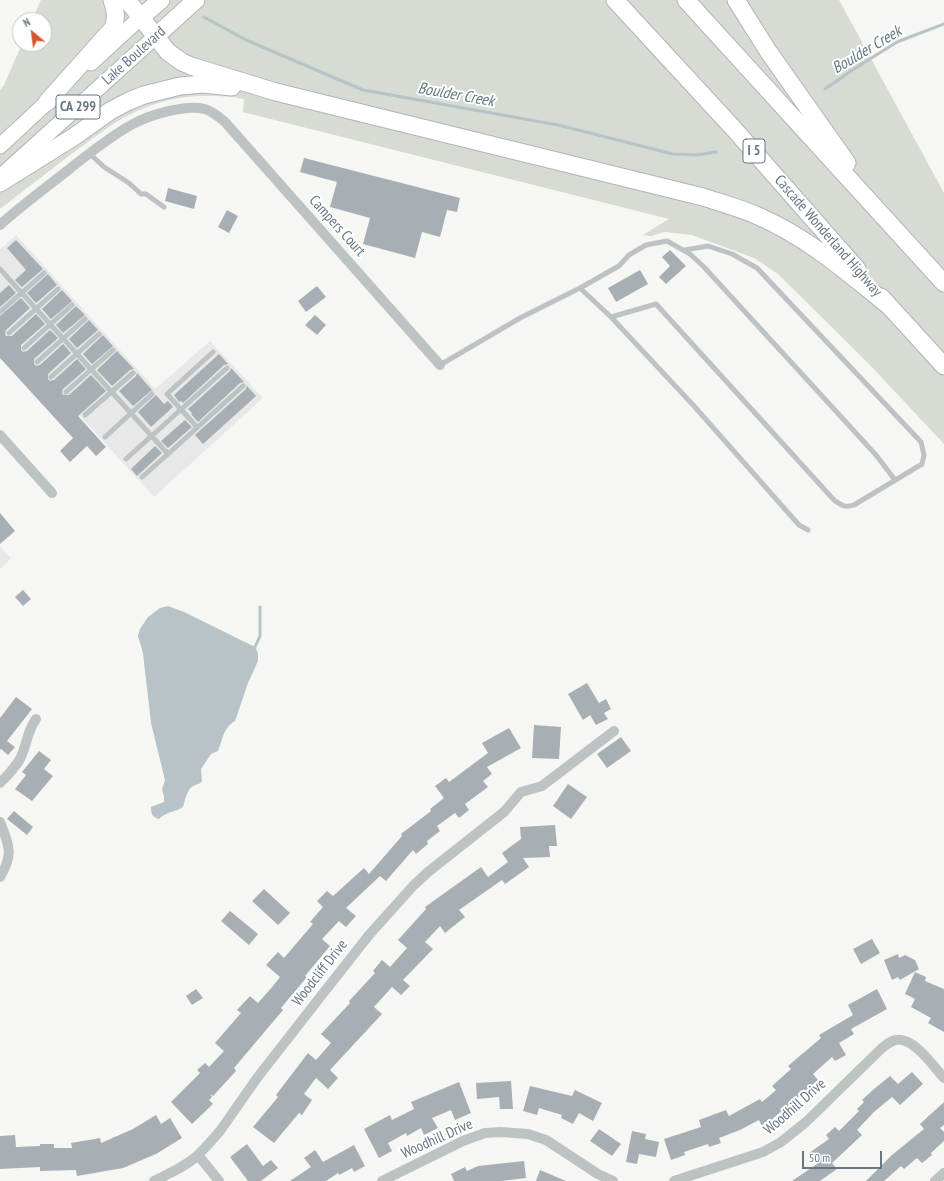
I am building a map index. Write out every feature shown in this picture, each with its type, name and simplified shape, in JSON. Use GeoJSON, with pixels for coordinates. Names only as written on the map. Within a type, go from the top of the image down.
{"type":"FeatureCollection","features":[{"type":"Feature","properties":{"kind":"highway"},"geometry":{"type":"LineString","coordinates":[[47,102],[114,27],[116,16],[115,6],[112,0]]}},
{"type":"Feature","properties":{"kind":"highway"},"geometry":{"type":"LineString","coordinates":[[126,0],[168,52],[182,62],[276,92],[703,197],[739,208],[795,235],[833,260],[889,306]]}},
{"type":"Feature","properties":{"kind":"highway","name":"Lake Boulevard"},"geometry":{"type":"LineString","coordinates":[[140,18],[160,0]]}},
{"type":"Feature","properties":{"kind":"highway","name":"Lake Boulevard"},"geometry":{"type":"LineString","coordinates":[[155,37],[196,0]]}},
{"type":"Feature","properties":{"kind":"highway","name":"Cascade Wonderland Highway"},"geometry":{"type":"LineString","coordinates":[[615,0],[734,129],[889,306],[944,366]]}},
{"type":"Feature","properties":{"kind":"highway"},"geometry":{"type":"LineString","coordinates":[[686,0],[944,283]]}},
{"type":"Feature","properties":{"kind":"highway"},"geometry":{"type":"LineString","coordinates":[[736,0],[768,51],[886,219]]}},
{"type":"Feature","properties":{"kind":"highway"},"geometry":{"type":"LineString","coordinates":[[0,183],[75,136],[110,111],[144,94],[164,89],[203,84],[276,92]]}},
{"type":"Feature","properties":{"kind":"main road","name":"Lake Boulevard"},"geometry":{"type":"LineString","coordinates":[[0,146],[140,18]]}},
{"type":"Feature","properties":{"kind":"main road","name":"Lake Boulevard"},"geometry":{"type":"LineString","coordinates":[[0,177],[155,37]]}},
{"type":"Feature","properties":{"kind":"street","name":"Campers Court"},"geometry":{"type":"LineString","coordinates":[[90,154],[132,124],[144,119],[187,108],[209,110],[220,117],[230,127],[440,365]]}},
{"type":"Feature","properties":{"kind":"street"},"geometry":{"type":"LineString","coordinates":[[0,225],[26,202],[90,154]]}},
{"type":"Feature","properties":{"kind":"street"},"geometry":{"type":"LineString","coordinates":[[0,435],[52,493]]}},
{"type":"Feature","properties":{"kind":"street"},"geometry":{"type":"LineString","coordinates":[[0,783],[20,759],[26,744],[30,726],[36,719]]}},
{"type":"Feature","properties":{"kind":"street","name":"Woodcliff Drive"},"geometry":{"type":"LineString","coordinates":[[154,1181],[188,1163],[198,1155],[220,1131],[277,1052],[385,917],[413,886],[428,872],[504,812],[521,792],[542,786],[614,731]]}},
{"type":"Feature","properties":{"kind":"street"},"geometry":{"type":"LineString","coordinates":[[0,822],[10,851],[4,870],[0,877]]}},
{"type":"Feature","properties":{"kind":"street","name":"Woodhill Drive"},"geometry":{"type":"LineString","coordinates":[[674,1181],[772,1148],[806,1122],[882,1048],[889,1043],[899,1040],[914,1045],[944,1078]]}},
{"type":"Feature","properties":{"kind":"street","name":"Woodhill Drive"},"geometry":{"type":"LineString","coordinates":[[382,1181],[463,1141],[485,1134],[501,1132],[528,1134],[546,1140],[598,1174],[613,1181]]}},
{"type":"Feature","properties":{"kind":"street"},"geometry":{"type":"LineString","coordinates":[[198,1155],[219,1181]]}},
{"type":"Feature","properties":{"kind":"street"},"geometry":{"type":"LineString","coordinates":[[936,1181],[944,1173]]}},
{"type":"Feature","properties":{"kind":"lane"},"geometry":{"type":"LineString","coordinates":[[90,154],[104,167],[129,183],[141,194],[146,194],[164,207]]}},
{"type":"Feature","properties":{"kind":"lane"},"geometry":{"type":"LineString","coordinates":[[440,365],[520,318],[580,288],[619,266],[629,255],[646,245],[667,241],[685,250],[704,267],[876,455],[895,480]]}},
{"type":"Feature","properties":{"kind":"lane"},"geometry":{"type":"LineString","coordinates":[[611,317],[656,304],[834,500],[841,505],[848,507],[854,506],[922,464],[924,455],[921,442],[757,268],[732,254],[708,246],[685,250]]}},
{"type":"Feature","properties":{"kind":"lane"},"geometry":{"type":"LineString","coordinates":[[0,269],[168,454]]}},
{"type":"Feature","properties":{"kind":"lane"},"geometry":{"type":"LineString","coordinates":[[0,312],[44,273]]}},
{"type":"Feature","properties":{"kind":"lane"},"geometry":{"type":"LineString","coordinates":[[580,288],[611,317],[746,464],[799,525],[808,530]]}},
{"type":"Feature","properties":{"kind":"lane"},"geometry":{"type":"LineString","coordinates":[[9,333],[58,289]]}},
{"type":"Feature","properties":{"kind":"lane"},"geometry":{"type":"LineString","coordinates":[[24,348],[72,304]]}},
{"type":"Feature","properties":{"kind":"lane"},"geometry":{"type":"LineString","coordinates":[[38,362],[85,319]]}},
{"type":"Feature","properties":{"kind":"lane"},"geometry":{"type":"LineString","coordinates":[[51,377],[99,334]]}},
{"type":"Feature","properties":{"kind":"lane"},"geometry":{"type":"LineString","coordinates":[[66,392],[113,350]]}},
{"type":"Feature","properties":{"kind":"lane"},"geometry":{"type":"LineString","coordinates":[[197,427],[167,394],[213,352]]}},
{"type":"Feature","properties":{"kind":"lane"},"geometry":{"type":"LineString","coordinates":[[126,459],[227,368]]}},
{"type":"Feature","properties":{"kind":"lane"},"geometry":{"type":"LineString","coordinates":[[86,415],[133,373]]}},
{"type":"Feature","properties":{"kind":"lane"},"geometry":{"type":"LineString","coordinates":[[142,477],[243,386]]}},
{"type":"Feature","properties":{"kind":"lane"},"geometry":{"type":"LineString","coordinates":[[104,437],[152,394]]}},
{"type":"Feature","properties":{"kind":"shaded area"},"geometry":{"type":"Polygon","coordinates":[[[41,0],[839,0],[944,193],[944,444],[869,364],[778,274],[754,258],[692,235],[664,232],[651,236],[643,235],[669,219],[243,112],[244,99],[215,96],[186,97],[172,99],[144,108],[123,118],[100,133],[0,209],[0,90],[4,85],[18,52],[52,52],[52,12],[36,12],[41,0]]]}},
{"type":"Feature","properties":{"kind":"shaded area"},"geometry":{"type":"Polygon","coordinates":[[[16,235],[155,389],[210,341],[263,398],[154,497],[0,328],[0,249],[16,235]]]}},
{"type":"Feature","properties":{"kind":"shaded area"},"geometry":{"type":"Polygon","coordinates":[[[0,546],[11,558],[0,569],[0,546]]]}},
{"type":"Feature","properties":{"kind":"shaded area"},"geometry":{"type":"Polygon","coordinates":[[[168,606],[184,612],[255,647],[258,653],[258,661],[248,683],[235,721],[226,730],[218,751],[211,754],[201,769],[202,781],[189,790],[183,807],[164,815],[159,819],[152,815],[151,807],[164,802],[162,790],[165,780],[151,723],[143,653],[138,636],[140,629],[148,617],[160,608],[168,606]]]}},
{"type":"Feature","properties":{"kind":"building"},"geometry":{"type":"Polygon","coordinates":[[[304,158],[460,198],[457,212],[447,210],[440,237],[422,232],[415,258],[363,244],[370,218],[330,207],[337,182],[300,172],[304,158]]]}},
{"type":"Feature","properties":{"kind":"building"},"geometry":{"type":"Polygon","coordinates":[[[168,188],[197,196],[194,209],[165,201],[168,188]]]}},
{"type":"Feature","properties":{"kind":"building"},"geometry":{"type":"Polygon","coordinates":[[[227,210],[238,216],[229,233],[218,227],[227,210]]]}},
{"type":"Feature","properties":{"kind":"building"},"geometry":{"type":"Polygon","coordinates":[[[16,240],[43,269],[22,287],[15,280],[26,270],[7,248],[16,240]]]}},
{"type":"Feature","properties":{"kind":"building"},"geometry":{"type":"Polygon","coordinates":[[[670,250],[686,266],[666,284],[659,277],[670,266],[662,257],[670,250]]]}},
{"type":"Feature","properties":{"kind":"building"},"geometry":{"type":"Polygon","coordinates":[[[640,270],[648,284],[616,302],[608,288],[640,270]]]}},
{"type":"Feature","properties":{"kind":"building"},"geometry":{"type":"Polygon","coordinates":[[[48,274],[57,285],[36,303],[27,293],[48,274]]]}},
{"type":"Feature","properties":{"kind":"building"},"geometry":{"type":"Polygon","coordinates":[[[9,285],[16,293],[0,307],[0,293],[9,285]]]}},
{"type":"Feature","properties":{"kind":"building"},"geometry":{"type":"Polygon","coordinates":[[[317,286],[326,297],[306,312],[298,301],[317,286]]]}},
{"type":"Feature","properties":{"kind":"building"},"geometry":{"type":"Polygon","coordinates":[[[62,290],[72,301],[51,319],[42,309],[62,290]]]}},
{"type":"Feature","properties":{"kind":"building"},"geometry":{"type":"Polygon","coordinates":[[[21,298],[30,308],[6,330],[6,336],[12,336],[36,314],[45,324],[21,345],[21,350],[23,352],[27,351],[50,330],[58,338],[34,359],[34,364],[36,366],[40,365],[63,344],[71,353],[48,374],[48,379],[50,381],[54,380],[77,359],[86,369],[63,389],[63,395],[69,395],[91,375],[106,391],[78,416],[106,447],[96,456],[87,446],[70,462],[60,451],[73,438],[0,358],[0,316],[21,298]]]}},
{"type":"Feature","properties":{"kind":"building"},"geometry":{"type":"Polygon","coordinates":[[[76,306],[85,315],[63,333],[56,325],[76,306]]]}},
{"type":"Feature","properties":{"kind":"building"},"geometry":{"type":"Polygon","coordinates":[[[315,315],[326,325],[317,335],[305,325],[315,315]]]}},
{"type":"Feature","properties":{"kind":"building"},"geometry":{"type":"Polygon","coordinates":[[[89,320],[98,330],[77,348],[69,339],[89,320]]]}},
{"type":"Feature","properties":{"kind":"building"},"geometry":{"type":"Polygon","coordinates":[[[103,335],[113,346],[92,364],[83,354],[103,335]]]}},
{"type":"Feature","properties":{"kind":"building"},"geometry":{"type":"Polygon","coordinates":[[[117,351],[134,369],[130,370],[112,386],[97,370],[117,351]]]}},
{"type":"Feature","properties":{"kind":"building"},"geometry":{"type":"Polygon","coordinates":[[[219,354],[228,364],[224,365],[183,403],[181,401],[179,402],[174,395],[219,354]]]}},
{"type":"Feature","properties":{"kind":"building"},"geometry":{"type":"Polygon","coordinates":[[[231,368],[244,382],[240,383],[198,422],[188,409],[230,371],[231,368]]]}},
{"type":"Feature","properties":{"kind":"building"},"geometry":{"type":"Polygon","coordinates":[[[137,373],[152,390],[133,406],[119,391],[136,376],[137,373]]]}},
{"type":"Feature","properties":{"kind":"building"},"geometry":{"type":"Polygon","coordinates":[[[247,386],[256,396],[203,444],[195,435],[246,389],[247,386]]]}},
{"type":"Feature","properties":{"kind":"building"},"geometry":{"type":"Polygon","coordinates":[[[156,395],[164,404],[168,401],[173,407],[151,427],[138,412],[156,395]]]}},
{"type":"Feature","properties":{"kind":"building"},"geometry":{"type":"Polygon","coordinates":[[[185,420],[192,427],[168,448],[161,441],[185,420]]]}},
{"type":"Feature","properties":{"kind":"building"},"geometry":{"type":"Polygon","coordinates":[[[155,446],[162,453],[137,476],[131,469],[155,446]]]}},
{"type":"Feature","properties":{"kind":"building"},"geometry":{"type":"Polygon","coordinates":[[[0,513],[15,531],[0,544],[0,513]]]}},
{"type":"Feature","properties":{"kind":"building"},"geometry":{"type":"Polygon","coordinates":[[[23,590],[31,599],[23,606],[15,597],[23,590]]]}},
{"type":"Feature","properties":{"kind":"building"},"geometry":{"type":"Polygon","coordinates":[[[587,683],[599,703],[606,699],[611,709],[604,713],[608,719],[596,725],[590,715],[583,720],[568,694],[587,683]]]}},
{"type":"Feature","properties":{"kind":"building"},"geometry":{"type":"Polygon","coordinates":[[[16,697],[32,709],[7,741],[15,747],[8,755],[1,749],[0,750],[0,718],[16,697]]]}},
{"type":"Feature","properties":{"kind":"building"},"geometry":{"type":"Polygon","coordinates":[[[534,725],[561,727],[559,759],[532,758],[534,725]]]}},
{"type":"Feature","properties":{"kind":"building"},"geometry":{"type":"Polygon","coordinates":[[[509,728],[521,748],[487,767],[492,774],[483,781],[488,787],[465,804],[469,810],[459,818],[455,813],[437,826],[440,831],[427,841],[428,844],[416,854],[413,850],[386,881],[380,876],[346,908],[356,916],[346,927],[339,921],[322,939],[330,946],[281,1008],[283,1010],[234,1068],[236,1071],[213,1096],[210,1094],[212,1097],[209,1100],[213,1104],[192,1124],[171,1102],[200,1073],[197,1070],[205,1063],[209,1067],[224,1051],[215,1043],[241,1013],[237,1010],[250,996],[258,1003],[280,977],[266,965],[278,952],[284,958],[313,924],[310,922],[323,907],[317,901],[327,891],[333,896],[364,868],[369,874],[402,836],[401,834],[431,811],[430,809],[444,798],[435,786],[446,778],[449,782],[488,753],[482,743],[509,728]]]}},
{"type":"Feature","properties":{"kind":"building"},"geometry":{"type":"Polygon","coordinates":[[[621,737],[631,751],[607,768],[597,754],[621,737]]]}},
{"type":"Feature","properties":{"kind":"building"},"geometry":{"type":"Polygon","coordinates":[[[39,751],[51,760],[44,769],[53,776],[32,801],[15,789],[26,775],[22,772],[39,751]]]}},
{"type":"Feature","properties":{"kind":"building"},"geometry":{"type":"Polygon","coordinates":[[[568,784],[587,797],[571,819],[553,806],[568,784]]]}},
{"type":"Feature","properties":{"kind":"building"},"geometry":{"type":"Polygon","coordinates":[[[14,811],[33,827],[27,835],[7,819],[14,811]]]}},
{"type":"Feature","properties":{"kind":"building"},"geometry":{"type":"Polygon","coordinates":[[[555,825],[557,846],[549,846],[550,857],[523,858],[529,867],[505,884],[502,880],[459,910],[465,917],[445,933],[440,926],[425,942],[433,949],[403,980],[410,986],[401,995],[392,987],[374,1007],[382,1014],[330,1070],[338,1078],[328,1089],[316,1078],[304,1094],[312,1100],[302,1115],[299,1113],[274,1143],[253,1127],[278,1097],[276,1095],[308,1053],[316,1060],[331,1043],[321,1034],[375,973],[373,971],[382,960],[390,967],[407,948],[398,940],[426,909],[425,907],[481,867],[488,877],[508,862],[502,853],[521,839],[520,827],[555,825]]]}},
{"type":"Feature","properties":{"kind":"building"},"geometry":{"type":"Polygon","coordinates":[[[264,889],[290,913],[278,925],[252,901],[264,889]]]}},
{"type":"Feature","properties":{"kind":"building"},"geometry":{"type":"Polygon","coordinates":[[[230,911],[258,934],[249,945],[221,921],[230,911]]]}},
{"type":"Feature","properties":{"kind":"building"},"geometry":{"type":"Polygon","coordinates":[[[872,939],[880,953],[861,964],[853,949],[872,939]]]}},
{"type":"Feature","properties":{"kind":"building"},"geometry":{"type":"Polygon","coordinates":[[[898,954],[899,958],[905,955],[915,960],[919,969],[900,980],[898,977],[892,980],[884,960],[898,954]]]}},
{"type":"Feature","properties":{"kind":"building"},"geometry":{"type":"Polygon","coordinates":[[[915,972],[926,977],[925,981],[944,989],[944,1032],[928,1023],[931,1018],[911,1007],[915,999],[905,994],[915,972]]]}},
{"type":"Feature","properties":{"kind":"building"},"geometry":{"type":"Polygon","coordinates":[[[196,989],[203,998],[192,1005],[186,996],[196,989]]]}},
{"type":"Feature","properties":{"kind":"building"},"geometry":{"type":"Polygon","coordinates":[[[877,989],[887,1009],[851,1029],[854,1034],[839,1043],[846,1055],[835,1061],[832,1057],[813,1074],[818,1080],[770,1121],[762,1126],[759,1120],[740,1130],[719,1138],[721,1143],[709,1147],[708,1144],[684,1152],[685,1155],[671,1160],[664,1139],[701,1127],[699,1120],[726,1110],[729,1116],[760,1099],[762,1102],[776,1090],[772,1086],[791,1069],[788,1066],[821,1038],[819,1035],[853,1015],[848,1005],[877,989]]]}},
{"type":"Feature","properties":{"kind":"building"},"geometry":{"type":"Polygon","coordinates":[[[912,1072],[923,1084],[900,1105],[892,1097],[874,1112],[857,1130],[862,1135],[832,1163],[837,1169],[820,1181],[792,1181],[817,1164],[809,1153],[829,1139],[826,1135],[835,1127],[839,1131],[859,1111],[857,1109],[864,1102],[862,1100],[874,1089],[890,1076],[898,1084],[912,1072]]]}},
{"type":"Feature","properties":{"kind":"building"},"geometry":{"type":"Polygon","coordinates":[[[511,1081],[513,1109],[500,1109],[499,1097],[477,1099],[476,1083],[511,1081]]]}},
{"type":"Feature","properties":{"kind":"building"},"geometry":{"type":"Polygon","coordinates":[[[459,1082],[471,1113],[455,1120],[451,1110],[432,1118],[438,1128],[424,1135],[421,1128],[407,1136],[406,1133],[388,1143],[392,1151],[379,1158],[364,1129],[390,1115],[392,1120],[414,1109],[411,1102],[459,1082]]]}},
{"type":"Feature","properties":{"kind":"building"},"geometry":{"type":"Polygon","coordinates":[[[530,1086],[572,1096],[575,1090],[602,1103],[593,1121],[579,1113],[573,1124],[561,1118],[562,1115],[539,1108],[537,1115],[523,1111],[530,1086]]]}},
{"type":"Feature","properties":{"kind":"building"},"geometry":{"type":"Polygon","coordinates":[[[944,1102],[944,1125],[940,1128],[944,1132],[944,1141],[931,1153],[932,1155],[922,1163],[917,1158],[904,1169],[901,1166],[884,1181],[866,1181],[892,1155],[924,1129],[920,1124],[944,1102]]]}},
{"type":"Feature","properties":{"kind":"building"},"geometry":{"type":"Polygon","coordinates":[[[156,1115],[161,1124],[170,1118],[182,1138],[156,1154],[123,1168],[77,1176],[76,1170],[40,1171],[40,1167],[0,1169],[0,1136],[15,1135],[16,1147],[54,1144],[54,1148],[72,1148],[71,1143],[100,1138],[101,1143],[133,1129],[156,1115]]]}},
{"type":"Feature","properties":{"kind":"building"},"geometry":{"type":"Polygon","coordinates":[[[599,1129],[621,1144],[612,1156],[590,1141],[599,1129]]]}},
{"type":"Feature","properties":{"kind":"building"},"geometry":{"type":"Polygon","coordinates":[[[632,1131],[646,1134],[645,1139],[659,1142],[656,1157],[639,1154],[637,1164],[626,1162],[632,1131]]]}},
{"type":"Feature","properties":{"kind":"building"},"geometry":{"type":"Polygon","coordinates":[[[247,1144],[263,1166],[271,1160],[278,1168],[261,1181],[248,1181],[230,1157],[247,1144]]]}},
{"type":"Feature","properties":{"kind":"building"},"geometry":{"type":"Polygon","coordinates":[[[354,1145],[365,1166],[354,1172],[352,1168],[339,1175],[338,1173],[326,1181],[290,1181],[311,1167],[304,1158],[315,1150],[323,1162],[354,1145]]]}},
{"type":"Feature","properties":{"kind":"building"},"geometry":{"type":"Polygon","coordinates":[[[524,1161],[526,1178],[501,1181],[454,1181],[451,1174],[465,1167],[467,1171],[478,1166],[524,1161]]]}},
{"type":"Feature","properties":{"kind":"building"},"geometry":{"type":"Polygon","coordinates":[[[540,1170],[566,1181],[536,1181],[540,1170]]]}},
{"type":"Feature","properties":{"kind":"waterway","name":"Boulder Creek"},"geometry":{"type":"LineString","coordinates":[[204,17],[246,40],[363,90],[558,125],[673,154],[697,155],[716,152]]}},
{"type":"Feature","properties":{"kind":"waterway","name":"Boulder Creek"},"geometry":{"type":"LineString","coordinates":[[825,89],[897,42],[944,24]]}},
{"type":"Feature","properties":{"kind":"waterway"},"geometry":{"type":"LineString","coordinates":[[255,647],[260,636],[260,607]]}}]}
